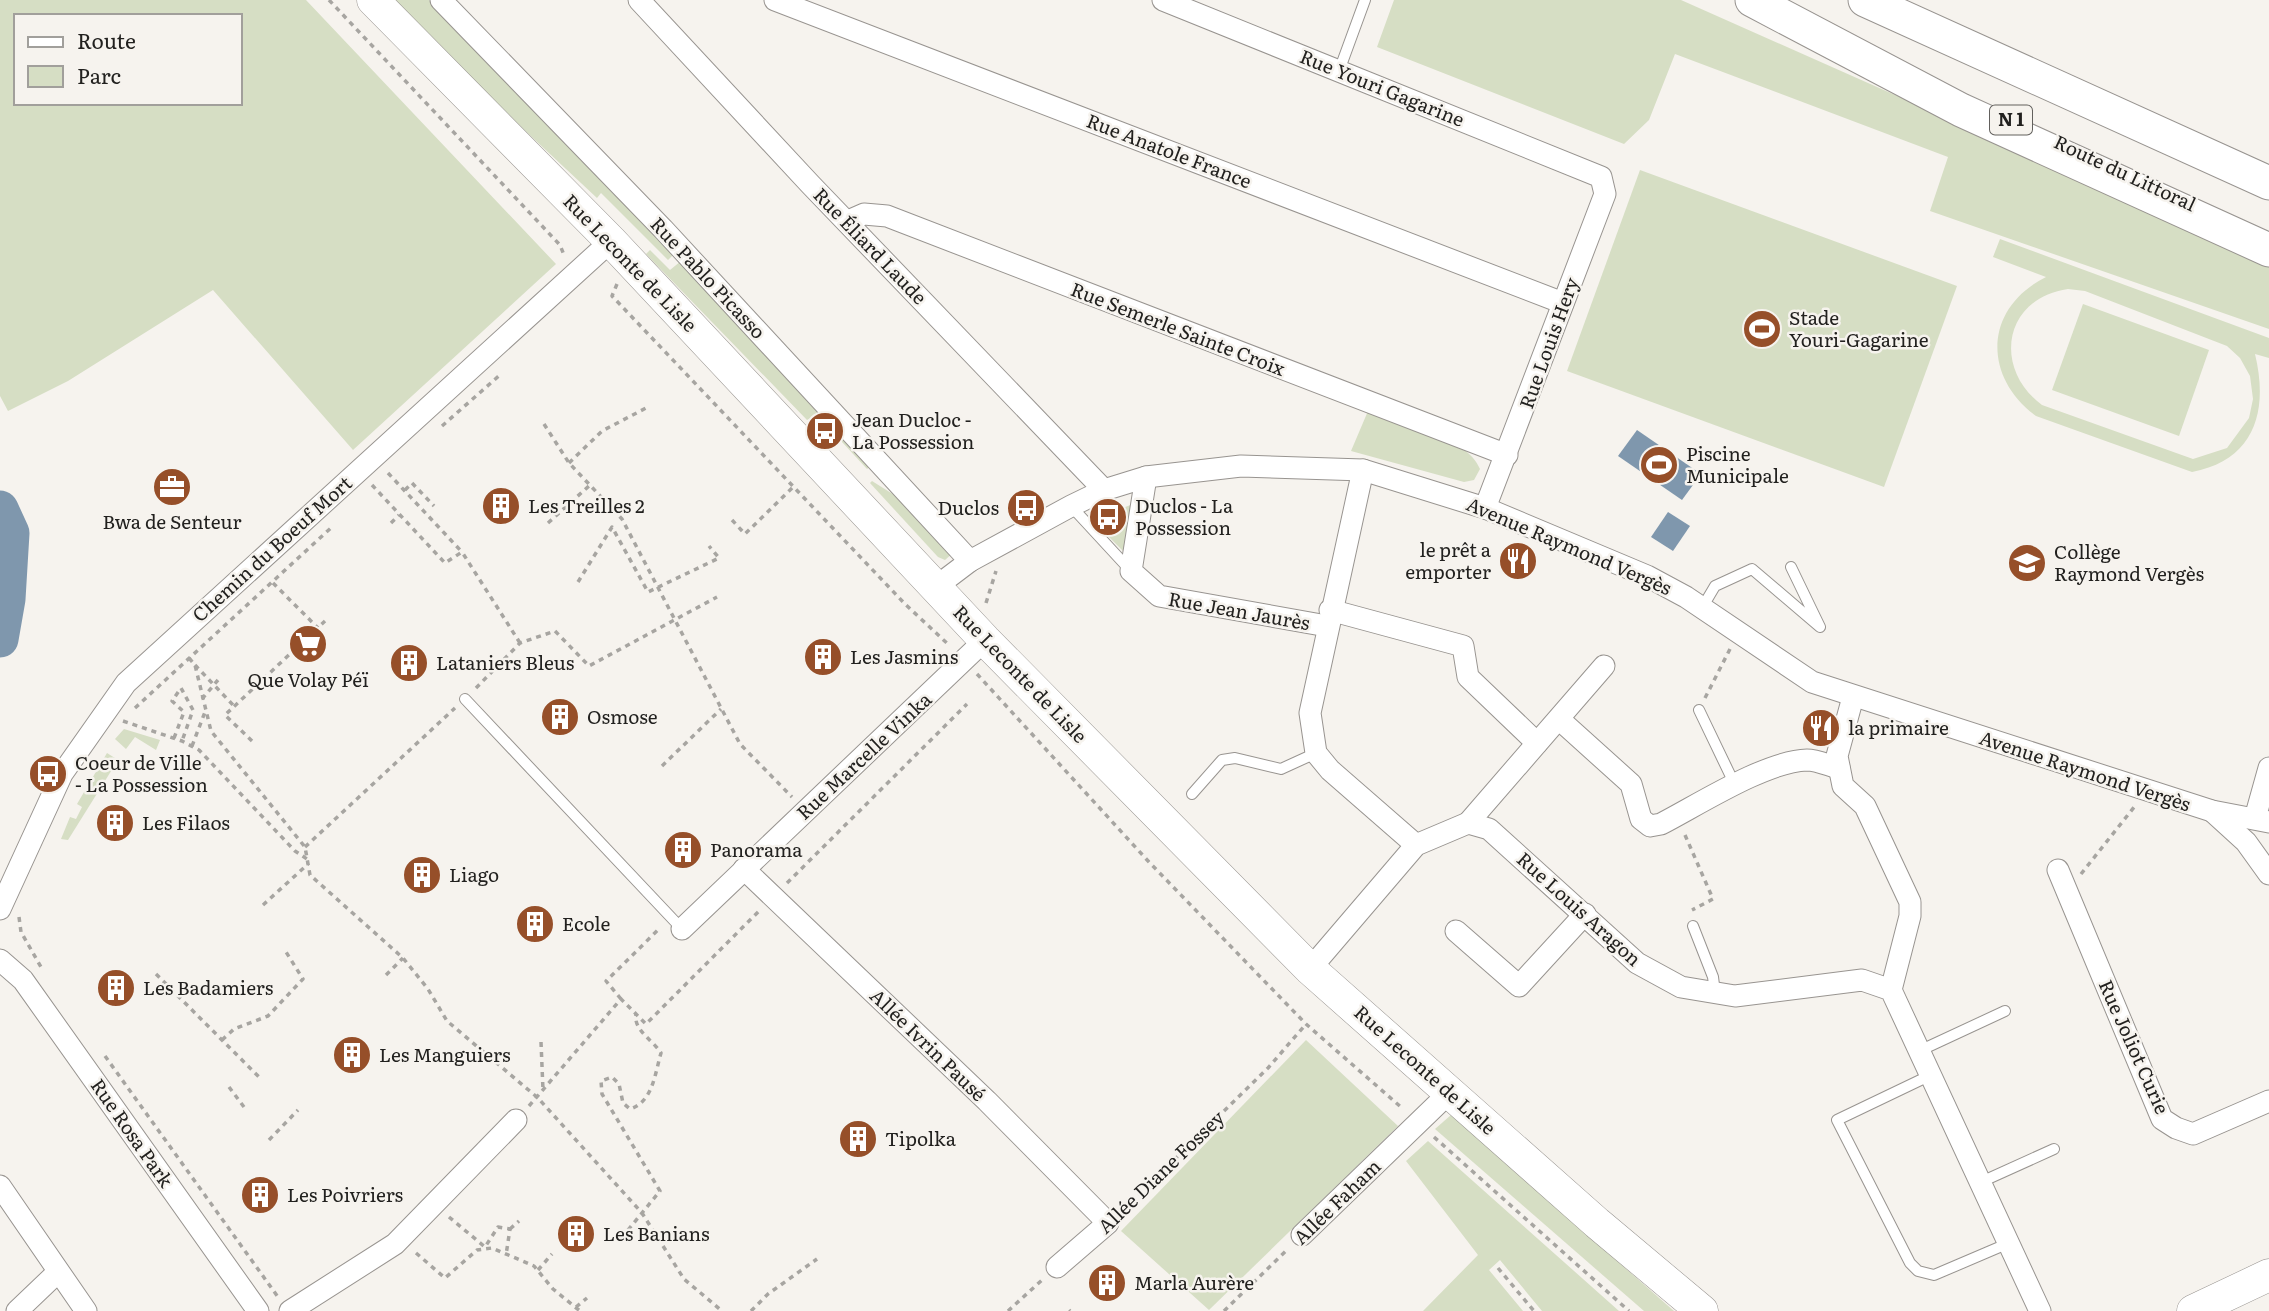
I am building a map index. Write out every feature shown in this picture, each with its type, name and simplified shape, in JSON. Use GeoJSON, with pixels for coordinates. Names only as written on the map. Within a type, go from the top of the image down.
{"type":"FeatureCollection","features":[{"type":"Feature","properties":{"kind":"highway","name":"Route du Littoral"},"geometry":{"type":"LineString","coordinates":[[1753,0],[2269,237]]}},
{"type":"Feature","properties":{"kind":"highway"},"geometry":{"type":"LineString","coordinates":[[1753,0],[1961,110],[2269,250]]}},
{"type":"Feature","properties":{"kind":"highway","name":"N 1"},"geometry":{"type":"LineString","coordinates":[[1865,0],[2269,183]]}},
{"type":"Feature","properties":{"kind":"main road","name":"Rue Leconte de Lisle"},"geometry":{"type":"LineString","coordinates":[[373,0],[620,251],[937,586],[975,650],[1310,969],[1597,1223],[1702,1311]]}},
{"type":"Feature","properties":{"kind":"main road"},"geometry":{"type":"LineString","coordinates":[[2193,1311],[2269,1275]]}},
{"type":"Feature","properties":{"kind":"street","name":"Rue Pablo Picasso"},"geometry":{"type":"LineString","coordinates":[[441,0],[663,229],[970,561]]}},
{"type":"Feature","properties":{"kind":"street","name":"Rue Éliard Laude"},"geometry":{"type":"LineString","coordinates":[[639,0],[810,184],[1104,490]]}},
{"type":"Feature","properties":{"kind":"street","name":"Rue Anatole France"},"geometry":{"type":"LineString","coordinates":[[775,0],[1563,303]]}},
{"type":"Feature","properties":{"kind":"street","name":"Rue Youri Gagarine"},"geometry":{"type":"LineString","coordinates":[[1163,0],[1601,177]]}},
{"type":"Feature","properties":{"kind":"street","name":"Rue Louis Hery"},"geometry":{"type":"LineString","coordinates":[[1485,508],[1605,194],[1601,177]]}},
{"type":"Feature","properties":{"kind":"street","name":"Rue Semerle Sainte Croix"},"geometry":{"type":"LineString","coordinates":[[848,221],[863,214],[887,216],[1507,455]]}},
{"type":"Feature","properties":{"kind":"street","name":"Chemin du Boeuf Mort"},"geometry":{"type":"LineString","coordinates":[[9,910],[62,774],[113,720],[126,683],[359,471],[620,251]]}},
{"type":"Feature","properties":{"kind":"street","name":"Avenue Raymond Vergès"},"geometry":{"type":"LineString","coordinates":[[937,586],[970,561],[1071,506],[1104,490],[1146,477],[1241,466],[1363,470],[1485,508],[1647,576],[1702,608],[1812,682],[2212,811],[2262,820]]}},
{"type":"Feature","properties":{"kind":"street","name":"Rue Jean Jaurès"},"geometry":{"type":"LineString","coordinates":[[1316,753],[1310,713],[1328,618],[1363,470]]}},
{"type":"Feature","properties":{"kind":"street"},"geometry":{"type":"LineString","coordinates":[[1131,571],[1146,477]]}},
{"type":"Feature","properties":{"kind":"street","name":"Rue Jean Jaurès"},"geometry":{"type":"LineString","coordinates":[[1131,571],[1159,596],[1328,618],[1463,646],[1468,677],[1537,743]]}},
{"type":"Feature","properties":{"kind":"street","name":"Rue Marcelle Vinka"},"geometry":{"type":"LineString","coordinates":[[682,929],[975,650]]}},
{"type":"Feature","properties":{"kind":"street"},"geometry":{"type":"LineString","coordinates":[[1310,969],[1416,845],[1468,823],[1604,666]]}},
{"type":"Feature","properties":{"kind":"street"},"geometry":{"type":"LineString","coordinates":[[1853,697],[1839,743],[1839,768],[1843,786],[1865,806],[1910,902],[1910,916],[1891,990],[2040,1311]]}},
{"type":"Feature","properties":{"kind":"street"},"geometry":{"type":"LineString","coordinates":[[1560,720],[1631,784],[1642,819],[1650,826],[1677,816],[1761,774],[1808,760],[1839,768]]}},
{"type":"Feature","properties":{"kind":"street"},"geometry":{"type":"LineString","coordinates":[[1316,753],[1329,770],[1416,845]]}},
{"type":"Feature","properties":{"kind":"street"},"geometry":{"type":"LineString","coordinates":[[2262,820],[2269,768]]}},
{"type":"Feature","properties":{"kind":"street"},"geometry":{"type":"LineString","coordinates":[[2212,811],[2246,842],[2269,874]]}},
{"type":"Feature","properties":{"kind":"street","name":"Rue Louis Aragon"},"geometry":{"type":"LineString","coordinates":[[1468,823],[1489,829],[1637,963],[1681,987],[1735,996],[1862,980],[1891,990]]}},
{"type":"Feature","properties":{"kind":"street","name":"Allée Ivrin Pausé"},"geometry":{"type":"LineString","coordinates":[[744,869],[987,1101],[1108,1223]]}},
{"type":"Feature","properties":{"kind":"street","name":"Rue Joliot Curie"},"geometry":{"type":"LineString","coordinates":[[2058,870],[2162,1119],[2193,1134],[2269,1101]]}},
{"type":"Feature","properties":{"kind":"street"},"geometry":{"type":"LineString","coordinates":[[1456,931],[1519,986],[1585,914]]}},
{"type":"Feature","properties":{"kind":"street","name":"Rue Rosa Park"},"geometry":{"type":"LineString","coordinates":[[0,960],[23,980],[258,1311]]}},
{"type":"Feature","properties":{"kind":"street","name":"Allée Faham"},"geometry":{"type":"LineString","coordinates":[[1302,1235],[1450,1092]]}},
{"type":"Feature","properties":{"kind":"street"},"geometry":{"type":"LineString","coordinates":[[285,1305],[400,1239],[516,1120]]}},
{"type":"Feature","properties":{"kind":"street"},"geometry":{"type":"LineString","coordinates":[[0,1186],[86,1311]]}},
{"type":"Feature","properties":{"kind":"street","name":"Allée Diane Fossey"},"geometry":{"type":"LineString","coordinates":[[1056,1267],[1108,1223]]}},
{"type":"Feature","properties":{"kind":"street"},"geometry":{"type":"LineString","coordinates":[[17,1311],[58,1272]]}},
{"type":"Feature","properties":{"kind":"lane"},"geometry":{"type":"LineString","coordinates":[[1339,71],[1365,0]]}},
{"type":"Feature","properties":{"kind":"lane"},"geometry":{"type":"LineString","coordinates":[[1071,506],[1131,571]]}},
{"type":"Feature","properties":{"kind":"lane"},"geometry":{"type":"LineString","coordinates":[[1702,608],[1715,586],[1752,569],[1820,627],[1791,567]]}},
{"type":"Feature","properties":{"kind":"lane"},"geometry":{"type":"LineString","coordinates":[[465,699],[682,929]]}},
{"type":"Feature","properties":{"kind":"lane"},"geometry":{"type":"LineString","coordinates":[[1699,709],[1735,785]]}},
{"type":"Feature","properties":{"kind":"lane"},"geometry":{"type":"LineString","coordinates":[[1192,794],[1222,760],[1235,758],[1281,769],[1316,753]]}},
{"type":"Feature","properties":{"kind":"lane"},"geometry":{"type":"LineString","coordinates":[[1693,926],[1713,976],[1715,993]]}},
{"type":"Feature","properties":{"kind":"lane"},"geometry":{"type":"LineString","coordinates":[[1919,1051],[2005,1011]]}},
{"type":"Feature","properties":{"kind":"lane"},"geometry":{"type":"LineString","coordinates":[[1930,1076],[1837,1120],[1910,1263],[1918,1271],[1934,1275],[2009,1243]]}},
{"type":"Feature","properties":{"kind":"lane"},"geometry":{"type":"LineString","coordinates":[[1981,1182],[2054,1149]]}},
{"type":"Feature","properties":{"kind":"path"},"geometry":{"type":"LineString","coordinates":[[329,0],[560,244],[567,262]]}},
{"type":"Feature","properties":{"kind":"path"},"geometry":{"type":"LineString","coordinates":[[620,251],[612,296],[905,604],[975,650],[1149,862],[1306,1024],[1629,1311]]}},
{"type":"Feature","properties":{"kind":"path"},"geometry":{"type":"LineString","coordinates":[[439,429],[501,374]]}},
{"type":"Feature","properties":{"kind":"path"},"geometry":{"type":"LineString","coordinates":[[569,463],[602,431],[648,407]]}},
{"type":"Feature","properties":{"kind":"path"},"geometry":{"type":"LineString","coordinates":[[544,424],[569,463],[622,519],[740,744],[793,799]]}},
{"type":"Feature","properties":{"kind":"path"},"geometry":{"type":"LineString","coordinates":[[373,487],[399,464]]}},
{"type":"Feature","properties":{"kind":"path"},"geometry":{"type":"LineString","coordinates":[[359,471],[445,564],[463,552]]}},
{"type":"Feature","properties":{"kind":"path"},"geometry":{"type":"LineString","coordinates":[[388,473],[463,552],[520,643]]}},
{"type":"Feature","properties":{"kind":"path"},"geometry":{"type":"LineString","coordinates":[[405,490],[412,483],[435,506]]}},
{"type":"Feature","properties":{"kind":"path"},"geometry":{"type":"LineString","coordinates":[[548,523],[590,485]]}},
{"type":"Feature","properties":{"kind":"path"},"geometry":{"type":"LineString","coordinates":[[732,520],[745,534],[794,486]]}},
{"type":"Feature","properties":{"kind":"path"},"geometry":{"type":"LineString","coordinates":[[391,523],[400,514]]}},
{"type":"Feature","properties":{"kind":"path"},"geometry":{"type":"LineString","coordinates":[[113,720],[190,659],[333,525]]}},
{"type":"Feature","properties":{"kind":"path"},"geometry":{"type":"LineString","coordinates":[[578,582],[612,527],[648,592],[719,558],[709,546]]}},
{"type":"Feature","properties":{"kind":"path"},"geometry":{"type":"LineString","coordinates":[[984,608],[998,567]]}},
{"type":"Feature","properties":{"kind":"path"},"geometry":{"type":"LineString","coordinates":[[273,583],[318,628]]}},
{"type":"Feature","properties":{"kind":"path"},"geometry":{"type":"LineString","coordinates":[[305,847],[465,699],[520,643],[555,631],[589,666],[717,597]]}},
{"type":"Feature","properties":{"kind":"path"},"geometry":{"type":"LineString","coordinates":[[252,741],[225,715],[325,621]]}},
{"type":"Feature","properties":{"kind":"path"},"geometry":{"type":"LineString","coordinates":[[1699,709],[1739,632]]}},
{"type":"Feature","properties":{"kind":"path"},"geometry":{"type":"LineString","coordinates":[[172,640],[234,706]]}},
{"type":"Feature","properties":{"kind":"path"},"geometry":{"type":"LineString","coordinates":[[195,664],[211,731],[305,847],[310,875],[402,958],[428,989],[447,1021],[538,1097],[642,1213],[684,1279],[722,1311]]}},
{"type":"Feature","properties":{"kind":"path"},"geometry":{"type":"LineString","coordinates":[[202,699],[218,680]]}},
{"type":"Feature","properties":{"kind":"path"},"geometry":{"type":"LineString","coordinates":[[174,738],[184,712],[172,701],[181,688],[193,710],[182,741]]}},
{"type":"Feature","properties":{"kind":"path"},"geometry":{"type":"LineString","coordinates":[[538,1097],[621,999],[646,1024],[967,705]]}},
{"type":"Feature","properties":{"kind":"path"},"geometry":{"type":"LineString","coordinates":[[662,766],[722,709]]}},
{"type":"Feature","properties":{"kind":"path"},"geometry":{"type":"LineString","coordinates":[[192,746],[205,710]]}},
{"type":"Feature","properties":{"kind":"path"},"geometry":{"type":"LineString","coordinates":[[113,720],[192,746],[308,862]]}},
{"type":"Feature","properties":{"kind":"path"},"geometry":{"type":"LineString","coordinates":[[2067,891],[2147,791]]}},
{"type":"Feature","properties":{"kind":"path"},"geometry":{"type":"LineString","coordinates":[[1677,816],[1713,899],[1688,913],[1693,926]]}},
{"type":"Feature","properties":{"kind":"path"},"geometry":{"type":"LineString","coordinates":[[263,905],[308,862]]}},
{"type":"Feature","properties":{"kind":"path"},"geometry":{"type":"LineString","coordinates":[[9,910],[42,968]]}},
{"type":"Feature","properties":{"kind":"path"},"geometry":{"type":"LineString","coordinates":[[222,1040],[234,1030],[268,1016],[303,979],[285,951]]}},
{"type":"Feature","properties":{"kind":"path"},"geometry":{"type":"LineString","coordinates":[[386,975],[402,958]]}},
{"type":"Feature","properties":{"kind":"path"},"geometry":{"type":"LineString","coordinates":[[156,974],[260,1078]]}},
{"type":"Feature","properties":{"kind":"path"},"geometry":{"type":"LineString","coordinates":[[628,1230],[660,1191],[602,1094],[601,1081],[612,1077],[619,1084],[623,1103],[630,1109],[639,1106],[649,1094],[660,1053],[653,1040],[640,1030],[635,1020],[636,1014]]}},
{"type":"Feature","properties":{"kind":"path","name":"Allée Diane Fossey"},"geometry":{"type":"LineString","coordinates":[[1108,1223],[1268,1068],[1306,1024]]}},
{"type":"Feature","properties":{"kind":"path"},"geometry":{"type":"LineString","coordinates":[[541,1042],[543,1092]]}},
{"type":"Feature","properties":{"kind":"path"},"geometry":{"type":"LineString","coordinates":[[98,1046],[285,1305]]}},
{"type":"Feature","properties":{"kind":"path"},"geometry":{"type":"LineString","coordinates":[[229,1087],[247,1111]]}},
{"type":"Feature","properties":{"kind":"path"},"geometry":{"type":"LineString","coordinates":[[269,1140],[299,1110]]}},
{"type":"Feature","properties":{"kind":"path"},"geometry":{"type":"LineString","coordinates":[[434,1204],[485,1247],[538,1270],[553,1289],[578,1309],[587,1298]]}},
{"type":"Feature","properties":{"kind":"path"},"geometry":{"type":"LineString","coordinates":[[506,1255],[510,1229],[519,1221]]}},
{"type":"Feature","properties":{"kind":"path"},"geometry":{"type":"LineString","coordinates":[[400,1239],[445,1279],[485,1247],[498,1227],[510,1229]]}},
{"type":"Feature","properties":{"kind":"path","name":"Allée Faham"},"geometry":{"type":"LineString","coordinates":[[1224,1311],[1302,1235]]}},
{"type":"Feature","properties":{"kind":"path"},"geometry":{"type":"LineString","coordinates":[[538,1270],[552,1254]]}},
{"type":"Feature","properties":{"kind":"path"},"geometry":{"type":"LineString","coordinates":[[751,1311],[768,1294],[817,1259]]}},
{"type":"Feature","properties":{"kind":"path"},"geometry":{"type":"LineString","coordinates":[[1008,1311],[1056,1267]]}},
{"type":"Feature","properties":{"kind":"path"},"geometry":{"type":"LineString","coordinates":[[1498,1268],[1534,1311]]}},
{"type":"Feature","properties":{"kind":"green space"},"geometry":{"type":"Polygon","coordinates":[[[0,0],[306,0],[556,264],[353,450],[213,290],[68,381],[8,411],[0,396],[0,0]]]}},
{"type":"Feature","properties":{"kind":"green space"},"geometry":{"type":"Polygon","coordinates":[[[393,0],[429,0],[676,252],[668,260],[601,193],[597,198],[441,52],[393,0]]]}},
{"type":"Feature","properties":{"kind":"green space"},"geometry":{"type":"Polygon","coordinates":[[[1394,0],[1681,0],[2269,261],[2269,329],[1930,211],[1948,157],[1675,54],[1649,120],[1624,144],[1377,47],[1394,0]]]}},
{"type":"Feature","properties":{"kind":"green space","name":"Stade Youri-Gagarine"},"geometry":{"type":"Polygon","coordinates":[[[1640,170],[1957,286],[1884,487],[1567,371],[1640,170]]]}},
{"type":"Feature","properties":{"kind":"green space"},"geometry":{"type":"Polygon","coordinates":[[[2000,239],[2269,338],[2269,358],[2255,354],[2260,395],[2258,414],[2243,445],[2230,457],[2213,466],[2192,472],[2036,416],[2018,400],[2006,382],[1999,363],[1998,343],[2001,324],[2011,306],[2026,290],[2046,277],[1993,257],[2000,239]],[[2068,289],[2046,295],[2030,306],[2018,320],[2012,336],[2011,354],[2016,373],[2026,390],[2042,405],[2193,459],[2227,448],[2249,418],[2253,399],[2250,376],[2240,358],[2227,346],[2085,291],[2068,289]]]}},
{"type":"Feature","properties":{"kind":"green space"},"geometry":{"type":"Polygon","coordinates":[[[650,250],[670,270],[681,261],[873,464],[867,469],[817,415],[807,420],[646,254],[650,250]]]}},
{"type":"Feature","properties":{"kind":"green space"},"geometry":{"type":"Polygon","coordinates":[[[2083,304],[2209,350],[2179,436],[2052,390],[2083,304]]]}},
{"type":"Feature","properties":{"kind":"green space"},"geometry":{"type":"Polygon","coordinates":[[[1368,411],[1432,432],[1462,448],[1480,469],[1474,480],[1464,482],[1351,451],[1368,411]]]}},
{"type":"Feature","properties":{"kind":"green space"},"geometry":{"type":"Polygon","coordinates":[[[872,481],[915,508],[954,552],[945,560],[938,557],[870,483],[872,481]]]}},
{"type":"Feature","properties":{"kind":"green space"},"geometry":{"type":"Polygon","coordinates":[[[1133,504],[1126,554],[1092,520],[1133,504]]]}},
{"type":"Feature","properties":{"kind":"green space"},"geometry":{"type":"Polygon","coordinates":[[[124,729],[160,740],[156,750],[135,737],[126,749],[115,739],[124,729]]]}},
{"type":"Feature","properties":{"kind":"green space"},"geometry":{"type":"Polygon","coordinates":[[[107,753],[118,760],[68,840],[61,839],[70,817],[76,819],[82,807],[77,804],[107,753]]]}},
{"type":"Feature","properties":{"kind":"green space"},"geometry":{"type":"Polygon","coordinates":[[[1306,1040],[1398,1126],[1209,1310],[1121,1231],[1306,1040]]]}},
{"type":"Feature","properties":{"kind":"green space"},"geometry":{"type":"Polygon","coordinates":[[[1451,1115],[1674,1311],[1644,1311],[1435,1129],[1451,1115]]]}},
{"type":"Feature","properties":{"kind":"green space"},"geometry":{"type":"Polygon","coordinates":[[[1428,1141],[1619,1311],[1542,1311],[1500,1260],[1489,1270],[1523,1311],[1423,1311],[1478,1255],[1406,1161],[1428,1141]]]}},
{"type":"Feature","properties":{"kind":"water","name":"Piscine Municipale"},"geometry":{"type":"Polygon","coordinates":[[[1637,430],[1701,474],[1682,500],[1618,456],[1637,430]]]}},
{"type":"Feature","properties":{"kind":"water"},"geometry":{"type":"Polygon","coordinates":[[[1668,512],[1690,526],[1673,551],[1651,537],[1668,512]]]}},
{"type":"Feature","properties":{"kind":"waterway"},"geometry":{"type":"LineString","coordinates":[[0,509],[11,533],[7,599],[0,639]]}},
{"type":"Feature","properties":{"kind":"place","name":"Stade Youri-Gagarine"},"geometry":{"type":"Point","coordinates":[1762,329]}},
{"type":"Feature","properties":{"kind":"place","name":"Jean Ducloc - La Possession"},"geometry":{"type":"Point","coordinates":[825,431]}},
{"type":"Feature","properties":{"kind":"place","name":"Piscine Municipale"},"geometry":{"type":"Point","coordinates":[1659,465]}},
{"type":"Feature","properties":{"kind":"place","name":"Bwa de Senteur"},"geometry":{"type":"Point","coordinates":[172,487]}},
{"type":"Feature","properties":{"kind":"place","name":"Les Treilles 2"},"geometry":{"type":"Point","coordinates":[501,506]}},
{"type":"Feature","properties":{"kind":"place","name":"Duclos"},"geometry":{"type":"Point","coordinates":[1026,508]}},
{"type":"Feature","properties":{"kind":"place","name":"Duclos - La Possession"},"geometry":{"type":"Point","coordinates":[1108,517]}},
{"type":"Feature","properties":{"kind":"place","name":"le prêt a emporter"},"geometry":{"type":"Point","coordinates":[1518,561]}},
{"type":"Feature","properties":{"kind":"place","name":"Collège Raymond Vergès"},"geometry":{"type":"Point","coordinates":[2027,563]}},
{"type":"Feature","properties":{"kind":"place","name":"Que Volay Péï"},"geometry":{"type":"Point","coordinates":[308,644]}},
{"type":"Feature","properties":{"kind":"place","name":"Les Jasmins"},"geometry":{"type":"Point","coordinates":[823,657]}},
{"type":"Feature","properties":{"kind":"place","name":"Lataniers Bleus"},"geometry":{"type":"Point","coordinates":[409,663]}},
{"type":"Feature","properties":{"kind":"place","name":"Osmose"},"geometry":{"type":"Point","coordinates":[560,717]}},
{"type":"Feature","properties":{"kind":"place","name":"la primaire"},"geometry":{"type":"Point","coordinates":[1821,728]}},
{"type":"Feature","properties":{"kind":"place","name":"Coeur de Ville - La Possession"},"geometry":{"type":"Point","coordinates":[48,774]}},
{"type":"Feature","properties":{"kind":"place","name":"Les Filaos"},"geometry":{"type":"Point","coordinates":[115,823]}},
{"type":"Feature","properties":{"kind":"place","name":"Panorama"},"geometry":{"type":"Point","coordinates":[683,850]}},
{"type":"Feature","properties":{"kind":"place","name":"Liago"},"geometry":{"type":"Point","coordinates":[422,875]}},
{"type":"Feature","properties":{"kind":"place","name":"Ecole"},"geometry":{"type":"Point","coordinates":[535,924]}},
{"type":"Feature","properties":{"kind":"place","name":"Les Badamiers"},"geometry":{"type":"Point","coordinates":[116,988]}},
{"type":"Feature","properties":{"kind":"place","name":"Les Manguiers"},"geometry":{"type":"Point","coordinates":[352,1055]}},
{"type":"Feature","properties":{"kind":"place","name":"Tipolka"},"geometry":{"type":"Point","coordinates":[858,1139]}},
{"type":"Feature","properties":{"kind":"place","name":"Les Poivriers"},"geometry":{"type":"Point","coordinates":[260,1195]}},
{"type":"Feature","properties":{"kind":"place","name":"Les Banians"},"geometry":{"type":"Point","coordinates":[576,1234]}},
{"type":"Feature","properties":{"kind":"place","name":"Marla Aurère"},"geometry":{"type":"Point","coordinates":[1107,1283]}}]}
